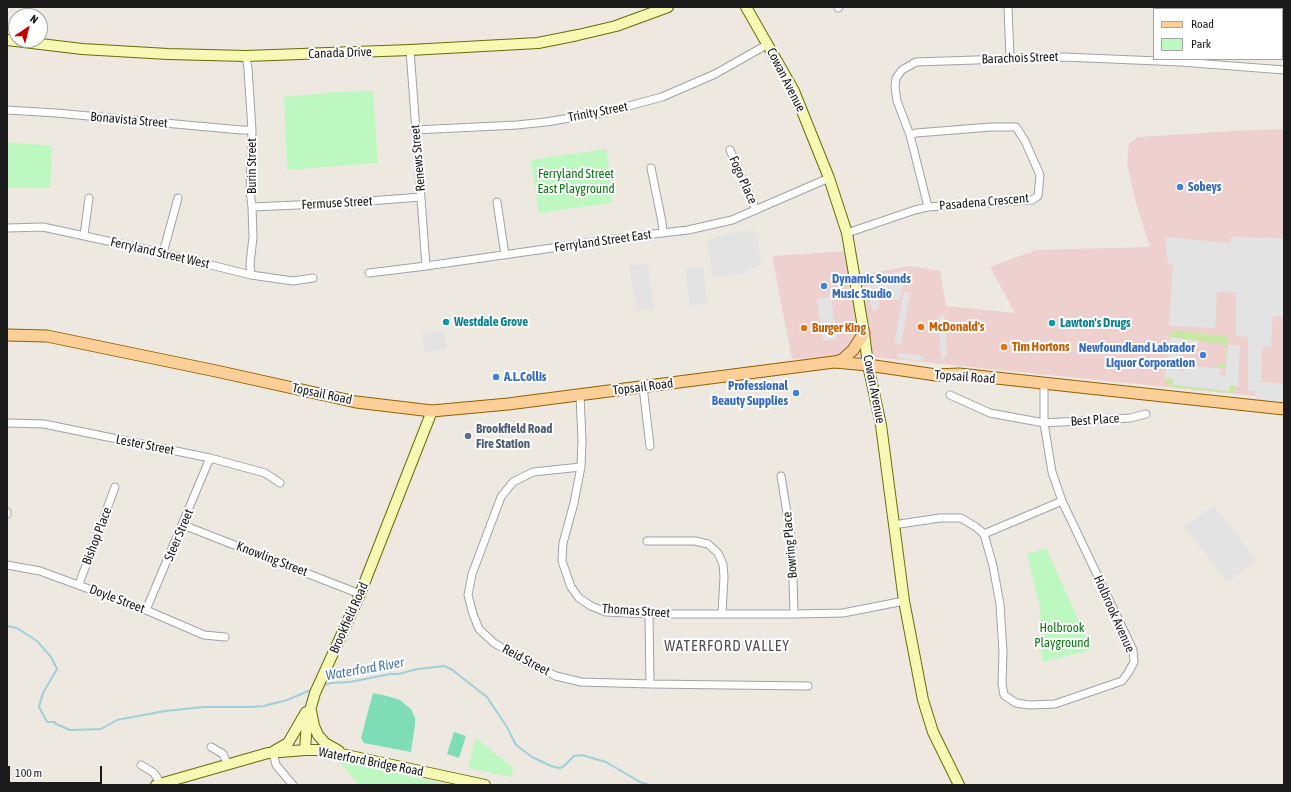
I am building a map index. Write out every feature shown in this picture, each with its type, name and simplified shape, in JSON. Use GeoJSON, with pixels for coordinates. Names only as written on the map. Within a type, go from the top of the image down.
{"type":"FeatureCollection","features":[{"type":"Feature","properties":{"kind":"main road"},"geometry":{"type":"LineString","coordinates":[[834,362],[846,356],[853,350],[864,333]]}},
{"type":"Feature","properties":{"kind":"main road","name":"Topsail Road"},"geometry":{"type":"LineString","coordinates":[[7,335],[47,336],[356,402],[432,411],[508,404],[834,362],[868,365],[936,375],[958,374],[1284,409]]}},
{"type":"Feature","properties":{"kind":"street","name":"Canada Drive"},"geometry":{"type":"LineString","coordinates":[[7,40],[82,49],[168,54],[246,56],[410,50],[538,43],[616,26],[668,7]]}},
{"type":"Feature","properties":{"kind":"street","name":"Cowan Avenue"},"geometry":{"type":"LineString","coordinates":[[746,7],[794,91],[829,178],[847,233],[868,365],[881,425],[904,600],[923,700],[933,732],[959,785]]}},
{"type":"Feature","properties":{"kind":"street"},"geometry":{"type":"LineString","coordinates":[[1008,7],[1010,58]]}},
{"type":"Feature","properties":{"kind":"street","name":"Trinity Street"},"geometry":{"type":"LineString","coordinates":[[415,130],[517,125],[546,122],[606,112],[662,97],[715,74],[768,44]]}},
{"type":"Feature","properties":{"kind":"street","name":"Renews Street"},"geometry":{"type":"LineString","coordinates":[[410,50],[426,266]]}},
{"type":"Feature","properties":{"kind":"street","name":"Burin Street"},"geometry":{"type":"LineString","coordinates":[[246,56],[252,130],[250,191],[253,237],[250,264],[251,275]]}},
{"type":"Feature","properties":{"kind":"street","name":"Barachois Street"},"geometry":{"type":"LineString","coordinates":[[928,207],[910,135],[897,101],[895,87],[896,78],[902,70],[916,62],[1064,57],[1181,62],[1284,70]]}},
{"type":"Feature","properties":{"kind":"street","name":"Bonavista Street"},"geometry":{"type":"LineString","coordinates":[[7,110],[252,130]]}},
{"type":"Feature","properties":{"kind":"street","name":"Pasadena Crescent"},"geometry":{"type":"LineString","coordinates":[[847,233],[928,207],[1032,200],[1038,196],[1040,175],[1025,141],[1016,127],[991,127],[916,133],[910,135]]}},
{"type":"Feature","properties":{"kind":"street","name":"Fogo Place"},"geometry":{"type":"LineString","coordinates":[[730,150],[756,210]]}},
{"type":"Feature","properties":{"kind":"street"},"geometry":{"type":"LineString","coordinates":[[651,168],[663,232]]}},
{"type":"Feature","properties":{"kind":"street","name":"Ferryland Street East"},"geometry":{"type":"LineString","coordinates":[[369,273],[663,232],[688,230],[732,220],[829,178]]}},
{"type":"Feature","properties":{"kind":"street","name":"Fermuse Street"},"geometry":{"type":"LineString","coordinates":[[252,207],[343,203],[421,197]]}},
{"type":"Feature","properties":{"kind":"street"},"geometry":{"type":"LineString","coordinates":[[84,235],[89,198]]}},
{"type":"Feature","properties":{"kind":"street"},"geometry":{"type":"LineString","coordinates":[[163,253],[178,198]]}},
{"type":"Feature","properties":{"kind":"street"},"geometry":{"type":"LineString","coordinates":[[497,202],[505,255]]}},
{"type":"Feature","properties":{"kind":"street","name":"Ferryland Street West"},"geometry":{"type":"LineString","coordinates":[[7,228],[43,227],[163,253],[251,275],[292,281],[313,278]]}},
{"type":"Feature","properties":{"kind":"street","name":"Holbrook Avenue"},"geometry":{"type":"LineString","coordinates":[[984,534],[993,566],[1000,604],[1003,652],[1002,684],[1004,695],[1016,703],[1029,705],[1055,704],[1122,681],[1134,662],[1133,650],[1062,501],[1052,472],[1044,423],[1044,384]]}},
{"type":"Feature","properties":{"kind":"street"},"geometry":{"type":"LineString","coordinates":[[643,387],[650,446]]}},
{"type":"Feature","properties":{"kind":"street","name":"Thomas Street"},"geometry":{"type":"LineString","coordinates":[[580,395],[582,441],[581,467],[574,503],[563,544],[562,561],[571,586],[579,598],[591,606],[606,612],[649,614],[794,614],[843,613],[904,600]]}},
{"type":"Feature","properties":{"kind":"street","name":"Best Place"},"geometry":{"type":"LineString","coordinates":[[950,395],[990,413],[1044,423],[1130,418],[1146,414]]}},
{"type":"Feature","properties":{"kind":"street","name":"Brookfield Road"},"geometry":{"type":"LineString","coordinates":[[305,750],[306,726],[310,705],[360,594],[432,411]]}},
{"type":"Feature","properties":{"kind":"street","name":"Lester Street"},"geometry":{"type":"LineString","coordinates":[[7,423],[44,424],[210,458],[265,473],[280,483]]}},
{"type":"Feature","properties":{"kind":"street","name":"Steer Street"},"geometry":{"type":"LineString","coordinates":[[146,610],[210,458]]}},
{"type":"Feature","properties":{"kind":"street","name":"Reid Street"},"geometry":{"type":"LineString","coordinates":[[581,467],[533,472],[512,482],[501,497],[472,574],[468,595],[479,629],[494,643],[524,661],[556,676],[581,682],[808,686]]}},
{"type":"Feature","properties":{"kind":"street","name":"Bowring Place"},"geometry":{"type":"LineString","coordinates":[[781,476],[792,544],[794,614]]}},
{"type":"Feature","properties":{"kind":"street","name":"Bishop Place"},"geometry":{"type":"LineString","coordinates":[[79,584],[115,487]]}},
{"type":"Feature","properties":{"kind":"street"},"geometry":{"type":"LineString","coordinates":[[893,525],[940,518],[960,518],[976,527],[984,534],[1062,501]]}},
{"type":"Feature","properties":{"kind":"street","name":"Knowling Street"},"geometry":{"type":"LineString","coordinates":[[183,525],[360,594]]}},
{"type":"Feature","properties":{"kind":"street"},"geometry":{"type":"LineString","coordinates":[[648,541],[695,541],[708,544],[718,553],[723,564],[724,577],[722,613]]}},
{"type":"Feature","properties":{"kind":"street","name":"Doyle Street"},"geometry":{"type":"LineString","coordinates":[[7,565],[40,571],[79,584],[146,610],[204,635],[225,636]]}},
{"type":"Feature","properties":{"kind":"street"},"geometry":{"type":"LineString","coordinates":[[649,614],[650,684]]}},
{"type":"Feature","properties":{"kind":"street"},"geometry":{"type":"LineString","coordinates":[[270,753],[288,743],[310,705]]}},
{"type":"Feature","properties":{"kind":"street"},"geometry":{"type":"LineString","coordinates":[[310,705],[312,722],[318,735],[326,743],[346,755]]}},
{"type":"Feature","properties":{"kind":"street"},"geometry":{"type":"LineString","coordinates":[[211,746],[223,754],[228,765]]}},
{"type":"Feature","properties":{"kind":"street"},"geometry":{"type":"LineString","coordinates":[[141,765],[154,773],[158,784],[270,753],[305,750]]}},
{"type":"Feature","properties":{"kind":"street","name":"Waterford Bridge Road"},"geometry":{"type":"LineString","coordinates":[[305,750],[322,750],[484,785]]}},
{"type":"Feature","properties":{"kind":"street"},"geometry":{"type":"LineString","coordinates":[[270,753],[276,765],[293,785]]}},
{"type":"Feature","properties":{"kind":"shaded area"},"geometry":{"type":"Polygon","coordinates":[[[1284,129],[1284,399],[873,357],[792,359],[772,256],[848,251],[850,277],[909,266],[940,271],[946,306],[1015,313],[990,267],[1036,250],[1150,247],[1136,203],[1127,163],[1129,143],[1138,137],[1284,129]]]}},
{"type":"Feature","properties":{"kind":"shaded area"},"geometry":{"type":"Polygon","coordinates":[[[756,230],[761,264],[741,274],[713,278],[707,240],[736,232],[756,230]]]}},
{"type":"Feature","properties":{"kind":"shaded area"},"geometry":{"type":"Polygon","coordinates":[[[1165,237],[1230,243],[1231,237],[1284,238],[1284,317],[1273,316],[1271,347],[1262,346],[1261,382],[1284,384],[1284,403],[1256,401],[1255,391],[1248,391],[1248,337],[1236,336],[1236,293],[1217,292],[1215,328],[1169,326],[1173,265],[1168,264],[1165,237]]]}},
{"type":"Feature","properties":{"kind":"shaded area"},"geometry":{"type":"Polygon","coordinates":[[[648,264],[654,309],[636,311],[629,265],[648,264]]]}},
{"type":"Feature","properties":{"kind":"shaded area"},"geometry":{"type":"Polygon","coordinates":[[[703,267],[707,303],[690,306],[685,269],[703,267]]]}},
{"type":"Feature","properties":{"kind":"shaded area"},"geometry":{"type":"Polygon","coordinates":[[[904,271],[905,278],[899,300],[880,299],[878,310],[872,310],[866,278],[904,271]]]}},
{"type":"Feature","properties":{"kind":"shaded area"},"geometry":{"type":"Polygon","coordinates":[[[904,291],[910,293],[901,345],[894,344],[904,291]]]}},
{"type":"Feature","properties":{"kind":"shaded area"},"geometry":{"type":"Polygon","coordinates":[[[831,297],[837,339],[823,341],[817,299],[831,297]]]}},
{"type":"Feature","properties":{"kind":"shaded area"},"geometry":{"type":"Polygon","coordinates":[[[944,313],[947,355],[941,360],[939,317],[944,313]]]}},
{"type":"Feature","properties":{"kind":"shaded area"},"geometry":{"type":"Polygon","coordinates":[[[443,331],[447,349],[425,352],[422,333],[443,331]]]}},
{"type":"Feature","properties":{"kind":"shaded area"},"geometry":{"type":"Polygon","coordinates":[[[1170,337],[1198,341],[1198,348],[1181,346],[1179,371],[1183,372],[1184,365],[1221,369],[1220,375],[1225,376],[1228,345],[1240,345],[1238,386],[1230,385],[1229,391],[1173,385],[1173,379],[1165,378],[1168,350],[1172,349],[1171,346],[1168,346],[1170,337]]]}},
{"type":"Feature","properties":{"kind":"shaded area"},"geometry":{"type":"Polygon","coordinates":[[[899,353],[924,356],[923,361],[898,358],[899,353]]]}},
{"type":"Feature","properties":{"kind":"shaded area"},"geometry":{"type":"Polygon","coordinates":[[[1214,505],[1256,560],[1228,583],[1185,527],[1214,505]]]}},
{"type":"Feature","properties":{"kind":"green space"},"geometry":{"type":"Polygon","coordinates":[[[373,91],[378,163],[287,170],[284,97],[333,92],[373,91]]]}},
{"type":"Feature","properties":{"kind":"green space"},"geometry":{"type":"Polygon","coordinates":[[[7,142],[52,146],[50,188],[7,188],[7,142]]]}},
{"type":"Feature","properties":{"kind":"green space","name":"Ferryland Street East Playground"},"geometry":{"type":"Polygon","coordinates":[[[606,149],[611,181],[612,203],[539,214],[531,160],[606,149]]]}},
{"type":"Feature","properties":{"kind":"green space"},"geometry":{"type":"Polygon","coordinates":[[[1176,330],[1228,337],[1226,366],[1224,368],[1217,367],[1217,363],[1225,364],[1227,345],[1170,337],[1171,332],[1176,330]]]}},
{"type":"Feature","properties":{"kind":"green space"},"geometry":{"type":"Polygon","coordinates":[[[1166,378],[1173,379],[1173,385],[1229,391],[1230,385],[1236,386],[1235,391],[1230,393],[1173,387],[1166,384],[1166,378]]]}},
{"type":"Feature","properties":{"kind":"green space","name":"Holbrook Playground"},"geometry":{"type":"Polygon","coordinates":[[[1046,548],[1092,650],[1042,662],[1040,607],[1027,554],[1046,548]]]}},
{"type":"Feature","properties":{"kind":"green space"},"geometry":{"type":"Polygon","coordinates":[[[373,693],[400,700],[411,709],[415,718],[415,725],[411,752],[364,743],[361,738],[373,693]]]}},
{"type":"Feature","properties":{"kind":"green space"},"geometry":{"type":"Polygon","coordinates":[[[454,732],[466,736],[459,758],[447,754],[454,732]]]}},
{"type":"Feature","properties":{"kind":"green space"},"geometry":{"type":"Polygon","coordinates":[[[476,738],[513,768],[511,775],[513,775],[512,777],[468,768],[476,738]]]}},
{"type":"Feature","properties":{"kind":"green space"},"geometry":{"type":"Polygon","coordinates":[[[339,761],[450,785],[359,785],[339,761]]]}},
{"type":"Feature","properties":{"kind":"waterway","name":"Waterford River"},"geometry":{"type":"LineString","coordinates":[[7,626],[17,628],[37,641],[51,657],[57,669],[43,693],[39,707],[47,722],[55,722],[56,724],[70,730],[101,729],[117,720],[165,711],[204,707],[264,706],[287,700],[313,689]]}},
{"type":"Feature","properties":{"kind":"waterway","name":"Waterford River"},"geometry":{"type":"LineString","coordinates":[[323,685],[350,682],[418,669],[444,666],[451,669],[487,697],[507,727],[516,745],[532,757],[551,766],[560,768],[574,756],[582,755],[606,762],[640,782],[649,785]]}},
{"type":"Feature","properties":{"kind":"place","name":"Sobeys"},"geometry":{"type":"Point","coordinates":[1180,187]}},
{"type":"Feature","properties":{"kind":"place","name":"Dynamic Sounds Music Studio"},"geometry":{"type":"Point","coordinates":[824,286]}},
{"type":"Feature","properties":{"kind":"place","name":"Westdale Grove"},"geometry":{"type":"Point","coordinates":[446,322]}},
{"type":"Feature","properties":{"kind":"place","name":"Lawton's Drugs"},"geometry":{"type":"Point","coordinates":[1052,323]}},
{"type":"Feature","properties":{"kind":"place","name":"McDonald's"},"geometry":{"type":"Point","coordinates":[921,327]}},
{"type":"Feature","properties":{"kind":"place","name":"Burger King"},"geometry":{"type":"Point","coordinates":[804,328]}},
{"type":"Feature","properties":{"kind":"place","name":"Tim Hortons"},"geometry":{"type":"Point","coordinates":[1004,347]}},
{"type":"Feature","properties":{"kind":"place","name":"Newfoundland Labrador Liquor Corporation"},"geometry":{"type":"Point","coordinates":[1203,355]}},
{"type":"Feature","properties":{"kind":"place","name":"A.L.Collis"},"geometry":{"type":"Point","coordinates":[496,377]}},
{"type":"Feature","properties":{"kind":"place","name":"Professional Beauty Supplies"},"geometry":{"type":"Point","coordinates":[796,393]}},
{"type":"Feature","properties":{"kind":"place","name":"Brookfield Road Fire Station"},"geometry":{"type":"Point","coordinates":[468,436]}},
{"type":"Feature","properties":{"kind":"district","name":"WATERFORD VALLEY"},"geometry":{"type":"Point","coordinates":[727,646]}}]}
